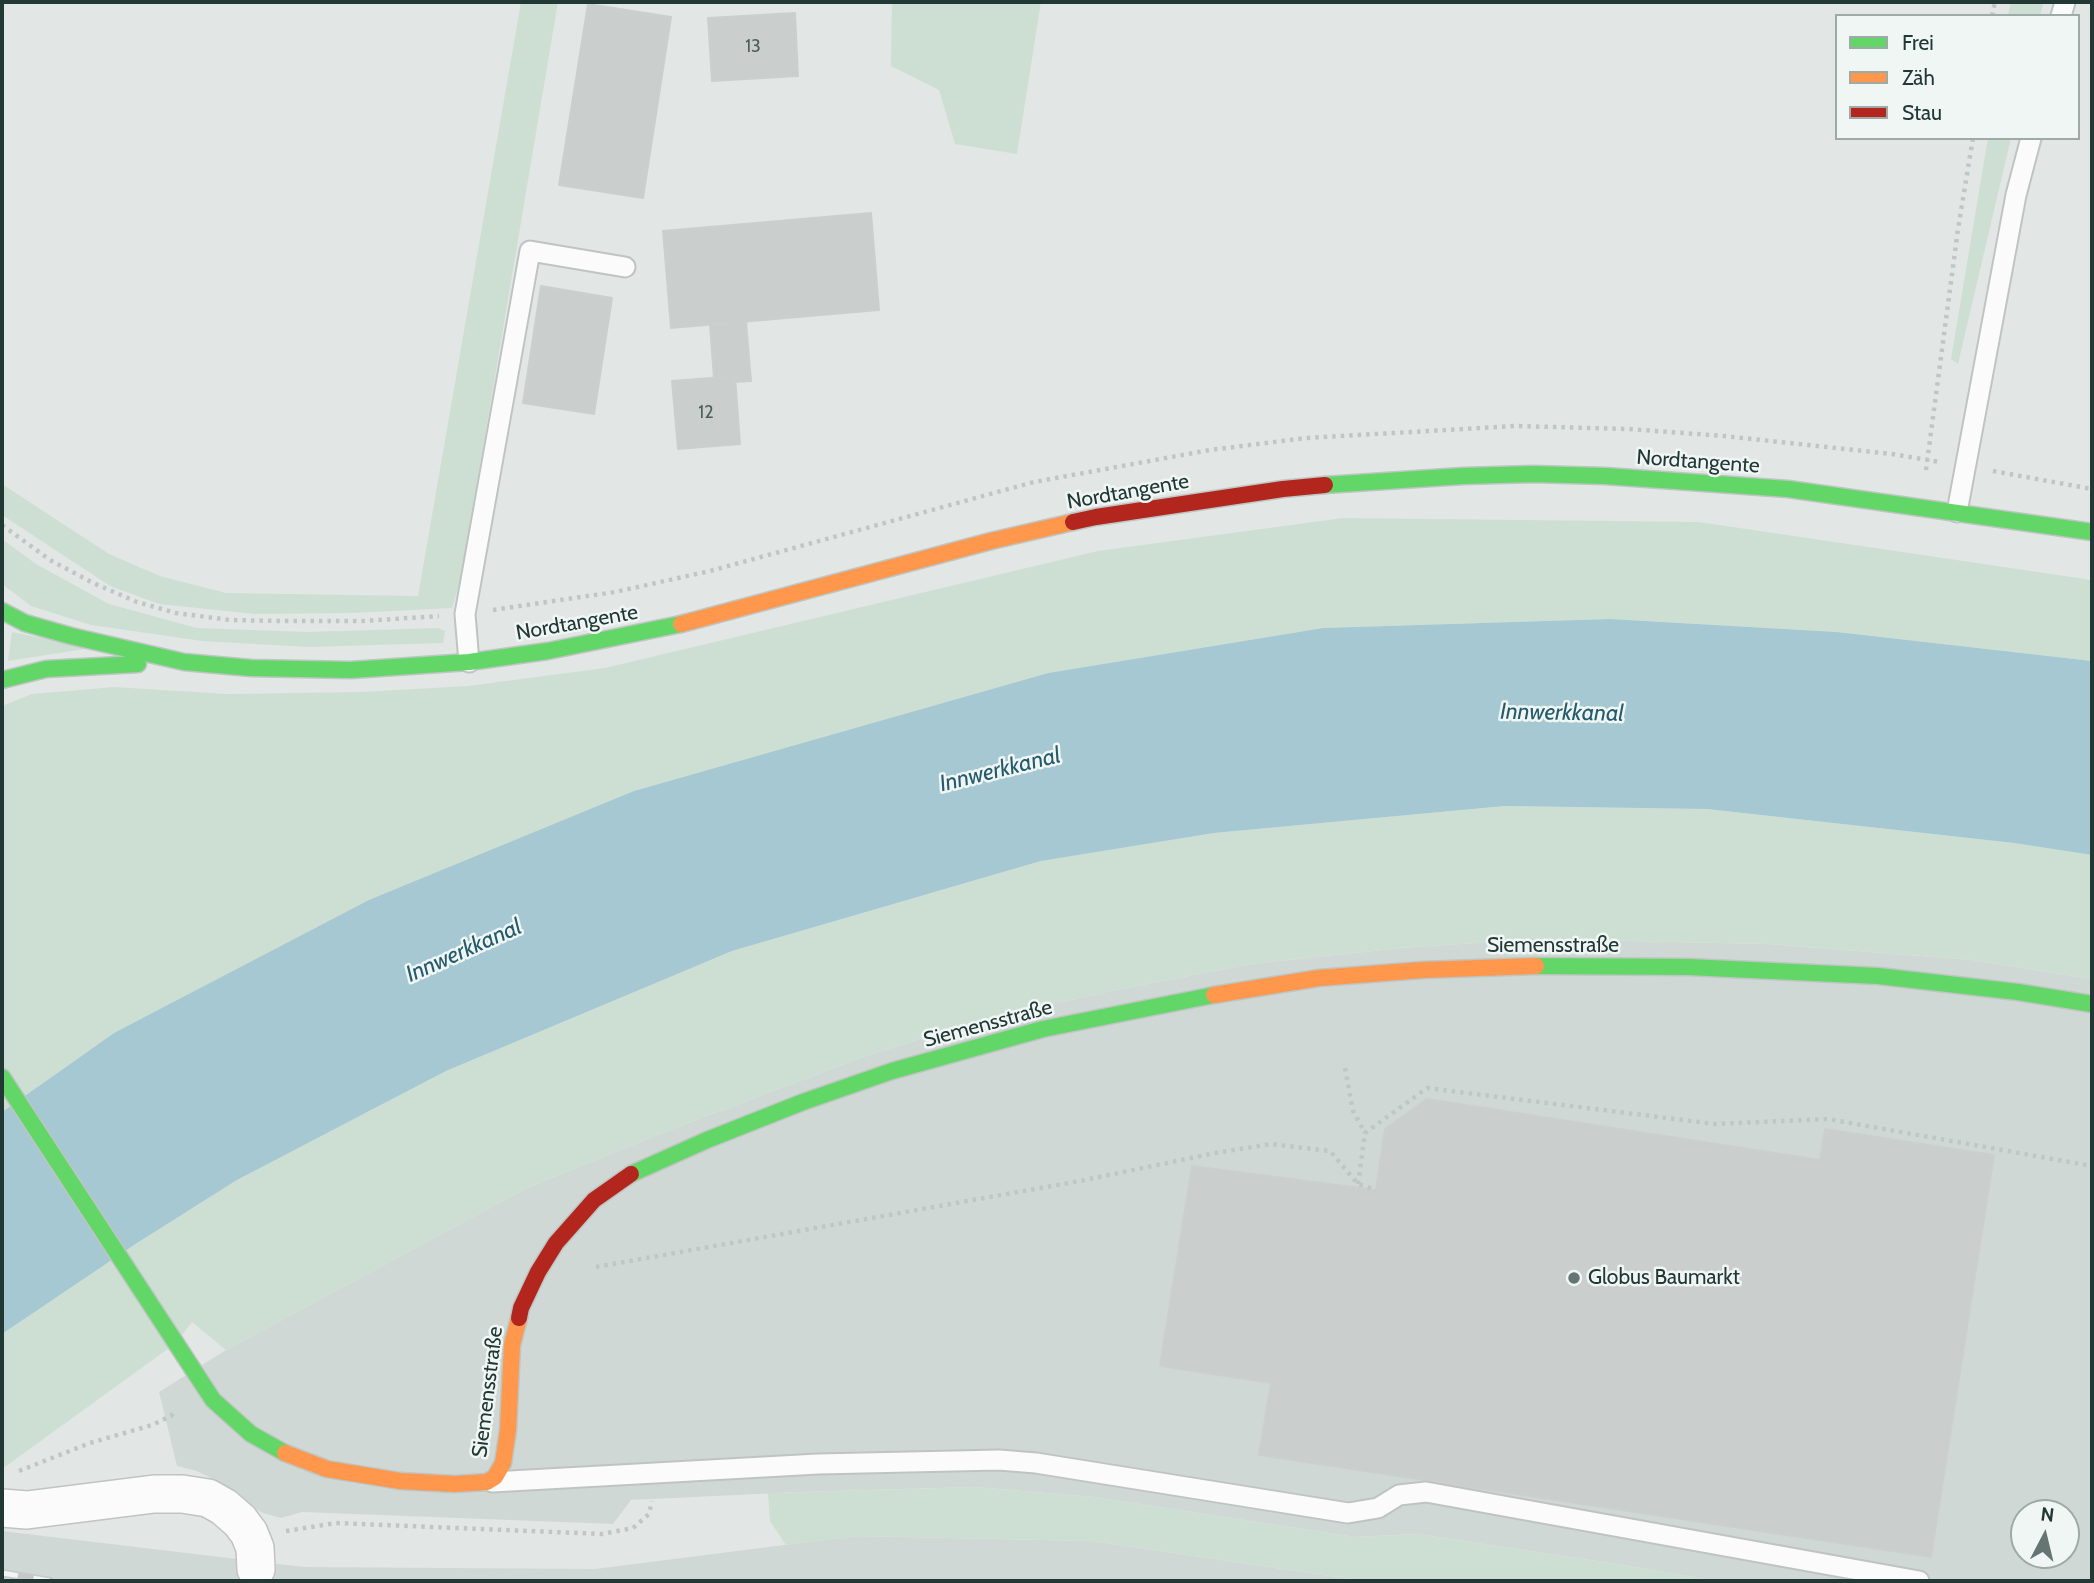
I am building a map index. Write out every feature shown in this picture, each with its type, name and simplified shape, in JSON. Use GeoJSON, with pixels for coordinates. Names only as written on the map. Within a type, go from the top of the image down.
{"type":"FeatureCollection","features":[{"type":"Feature","properties":{"kind":"street","name":"Nordtangente"},"geometry":{"type":"LineString","coordinates":[[2,611],[25,623],[59,633],[184,662],[251,668],[351,670],[469,662],[548,651],[662,629],[991,541],[1096,517],[1283,489],[1463,476],[1605,476],[1788,489],[2092,532]]}},
{"type":"Feature","properties":{"kind":"street","name":"Nordtangente"},"geometry":{"type":"LineString","coordinates":[[2,680],[46,669],[184,662]]}},
{"type":"Feature","properties":{"kind":"street","name":"Siemensstraße"},"geometry":{"type":"LineString","coordinates":[[2,1077],[204,1387],[231,1418],[277,1450],[327,1469],[400,1481],[455,1484],[487,1482],[495,1477],[503,1463],[508,1430],[512,1345],[521,1308],[556,1242],[594,1200],[628,1175],[707,1140],[803,1102],[892,1072],[1043,1029],[1186,999],[1319,978],[1422,970],[1518,966],[1688,967],[1878,976],[2018,992],[2092,1004]]}},
{"type":"Feature","properties":{"kind":"street"},"geometry":{"type":"LineString","coordinates":[[2,1508],[27,1510],[154,1494],[208,1498],[225,1507],[240,1521],[249,1533],[256,1558]]}},
{"type":"Feature","properties":{"kind":"lane"},"geometry":{"type":"LineString","coordinates":[[1957,512],[2017,195],[2031,140]]}},
{"type":"Feature","properties":{"kind":"lane"},"geometry":{"type":"LineString","coordinates":[[469,662],[465,614],[530,251],[625,267]]}},
{"type":"Feature","properties":{"kind":"lane"},"geometry":{"type":"LineString","coordinates":[[487,1482],[818,1464],[999,1460],[1036,1463],[1348,1513],[1378,1508],[1399,1495],[1426,1492],[1919,1581]]}},
{"type":"Feature","properties":{"kind":"path"},"geometry":{"type":"LineString","coordinates":[[1920,508],[1973,140]]}},
{"type":"Feature","properties":{"kind":"path"},"geometry":{"type":"LineString","coordinates":[[1345,1068],[1353,1111],[1365,1133],[1358,1184]]}},
{"type":"Feature","properties":{"kind":"path"},"geometry":{"type":"LineString","coordinates":[[1365,1133],[1427,1088],[1715,1124],[1828,1119],[2092,1166]]}},
{"type":"Feature","properties":{"kind":"path"},"geometry":{"type":"LineString","coordinates":[[596,1267],[1080,1181],[1271,1144],[1330,1151],[1358,1184],[1376,1190]]}},
{"type":"Feature","properties":{"kind":"path"},"geometry":{"type":"LineString","coordinates":[[18,1471],[171,1416],[204,1387]]}},
{"type":"Feature","properties":{"kind":"path"},"geometry":{"type":"LineString","coordinates":[[256,1558],[288,1530],[336,1523],[589,1533],[633,1528],[649,1514],[657,1472]]}},
{"type":"Feature","properties":{"kind":"shaded area"},"geometry":{"type":"Polygon","coordinates":[[[1535,939],[1768,944],[1972,960],[2092,979],[2092,1581],[1715,1581],[1418,1534],[1355,1537],[1094,1497],[975,1487],[631,1500],[613,1524],[302,1512],[281,1518],[263,1513],[197,1471],[177,1466],[159,1392],[226,1350],[525,1189],[659,1134],[869,1055],[978,1021],[1111,991],[1251,964],[1401,948],[1535,939]]]}},
{"type":"Feature","properties":{"kind":"shaded area"},"geometry":{"type":"Polygon","coordinates":[[[2,1531],[304,1567],[595,1569],[855,1536],[1092,1541],[1364,1581],[2,1581],[2,1531]]]}},
{"type":"Feature","properties":{"kind":"green space"},"geometry":{"type":"Polygon","coordinates":[[[521,2],[558,2],[461,579],[452,608],[254,614],[159,604],[110,586],[2,515],[2,484],[109,554],[160,576],[226,593],[418,596],[521,2]]]}},
{"type":"Feature","properties":{"kind":"green space"},"geometry":{"type":"Polygon","coordinates":[[[892,2],[1041,2],[1017,154],[955,144],[939,90],[891,66],[892,2]]]}},
{"type":"Feature","properties":{"kind":"green space"},"geometry":{"type":"Polygon","coordinates":[[[2011,2],[2044,2],[2041,14],[2008,14],[2011,2]]]}},
{"type":"Feature","properties":{"kind":"green space"},"geometry":{"type":"Polygon","coordinates":[[[1988,140],[2011,140],[1958,364],[1951,359],[1988,140]]]}},
{"type":"Feature","properties":{"kind":"green space"},"geometry":{"type":"Polygon","coordinates":[[[1343,518],[1699,522],[2092,580],[2092,661],[1837,632],[1610,619],[1323,628],[1048,673],[634,791],[114,1033],[2,1112],[2,706],[32,694],[114,687],[228,694],[361,692],[468,686],[605,668],[1098,551],[1343,518]]]}},
{"type":"Feature","properties":{"kind":"green space"},"geometry":{"type":"Polygon","coordinates":[[[2,539],[36,564],[109,604],[197,628],[307,632],[438,628],[445,631],[443,643],[309,647],[202,641],[91,625],[31,606],[2,584],[2,539]]]}},
{"type":"Feature","properties":{"kind":"green space"},"geometry":{"type":"Polygon","coordinates":[[[12,632],[91,648],[8,661],[12,632]]]}},
{"type":"Feature","properties":{"kind":"green space"},"geometry":{"type":"Polygon","coordinates":[[[1505,806],[1707,809],[2014,843],[2092,855],[2092,979],[1972,960],[1768,944],[1535,939],[1401,948],[1251,964],[1111,991],[978,1021],[869,1055],[659,1134],[525,1189],[226,1350],[192,1322],[176,1343],[2,1469],[2,1334],[137,1243],[237,1180],[446,1071],[732,951],[1041,861],[1214,833],[1505,806]]]}},
{"type":"Feature","properties":{"kind":"green space"},"geometry":{"type":"Polygon","coordinates":[[[975,1487],[1094,1497],[1355,1537],[1418,1534],[1715,1581],[1364,1581],[1092,1541],[855,1536],[786,1545],[770,1521],[768,1493],[975,1487]]]}},
{"type":"Feature","properties":{"kind":"water","name":"Innwerkkanal"},"geometry":{"type":"Polygon","coordinates":[[[1610,619],[1837,632],[2092,661],[2092,855],[2014,843],[1707,809],[1505,806],[1214,833],[1041,861],[732,951],[446,1071],[237,1180],[137,1243],[2,1334],[2,1112],[114,1033],[369,900],[634,791],[1048,673],[1323,628],[1610,619]]]}},
{"type":"Feature","properties":{"kind":"building"},"geometry":{"type":"Polygon","coordinates":[[[588,4],[671,17],[643,198],[559,185],[588,4]]]}},
{"type":"Feature","properties":{"kind":"building"},"geometry":{"type":"Polygon","coordinates":[[[795,13],[798,76],[712,81],[708,18],[795,13]]]}},
{"type":"Feature","properties":{"kind":"building"},"geometry":{"type":"Polygon","coordinates":[[[871,213],[879,310],[671,328],[663,231],[871,213]]]}},
{"type":"Feature","properties":{"kind":"building"},"geometry":{"type":"Polygon","coordinates":[[[541,286],[612,298],[594,414],[523,403],[541,286]]]}},
{"type":"Feature","properties":{"kind":"building"},"geometry":{"type":"Polygon","coordinates":[[[746,322],[751,381],[735,382],[735,376],[714,378],[710,325],[746,322]]]}},
{"type":"Feature","properties":{"kind":"building"},"geometry":{"type":"Polygon","coordinates":[[[735,376],[740,444],[678,449],[672,381],[735,376]]]}},
{"type":"Feature","properties":{"kind":"building","name":"Globus Baumarkt"},"geometry":{"type":"Polygon","coordinates":[[[1427,1099],[1820,1160],[1825,1129],[1994,1155],[1931,1557],[1259,1455],[1271,1383],[1160,1366],[1192,1166],[1376,1190],[1385,1129],[1427,1099]]]}},
{"type":"Feature","properties":{"kind":"railway"},"geometry":{"type":"LineString","coordinates":[[2,1573],[50,1581]]}},
{"type":"Feature","properties":{"kind":"traffic: fast"},"geometry":{"type":"LineString","coordinates":[[1325,485],[1463,476],[1605,476],[1788,489],[2092,532]]}},
{"type":"Feature","properties":{"kind":"traffic: fast"},"geometry":{"type":"LineString","coordinates":[[2,611],[25,623],[71,636],[184,662],[251,668],[351,670],[469,662],[548,651],[681,624]]}},
{"type":"Feature","properties":{"kind":"traffic: fast"},"geometry":{"type":"LineString","coordinates":[[2,680],[46,669],[138,664]]}},
{"type":"Feature","properties":{"kind":"traffic: fast"},"geometry":{"type":"LineString","coordinates":[[1536,966],[1688,967],[1878,976],[2018,992],[2092,1004]]}},
{"type":"Feature","properties":{"kind":"traffic: fast"},"geometry":{"type":"LineString","coordinates":[[631,1174],[803,1102],[892,1071],[1043,1029],[1214,995]]}},
{"type":"Feature","properties":{"kind":"traffic: fast"},"geometry":{"type":"LineString","coordinates":[[2,1077],[213,1400],[251,1434],[285,1453]]}},
{"type":"Feature","properties":{"kind":"traffic: slow"},"geometry":{"type":"LineString","coordinates":[[681,624],[991,541],[1073,522]]}},
{"type":"Feature","properties":{"kind":"traffic: slow"},"geometry":{"type":"LineString","coordinates":[[1214,995],[1319,978],[1422,970],[1536,966]]}},
{"type":"Feature","properties":{"kind":"traffic: slow"},"geometry":{"type":"LineString","coordinates":[[285,1453],[327,1469],[400,1481],[455,1484],[487,1482],[495,1477],[503,1463],[508,1430],[512,1345],[519,1318]]}},
{"type":"Feature","properties":{"kind":"traffic: jam"},"geometry":{"type":"LineString","coordinates":[[1073,522],[1283,489],[1325,485]]}},
{"type":"Feature","properties":{"kind":"traffic: jam"},"geometry":{"type":"LineString","coordinates":[[519,1318],[538,1272],[556,1243],[594,1200],[631,1174]]}},
{"type":"Feature","properties":{"kind":"place","name":"Globus Baumarkt"},"geometry":{"type":"Point","coordinates":[1574,1278]}}]}
